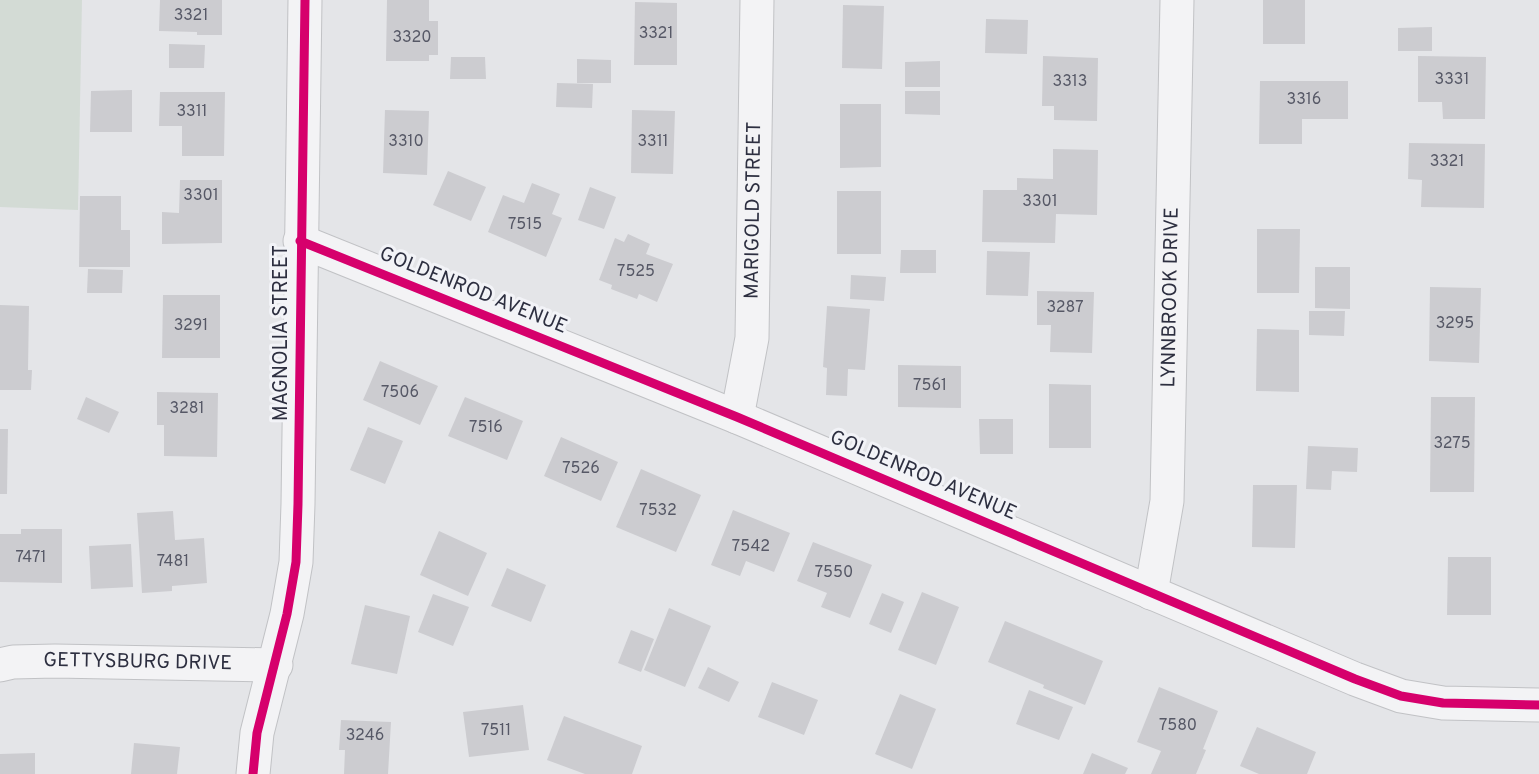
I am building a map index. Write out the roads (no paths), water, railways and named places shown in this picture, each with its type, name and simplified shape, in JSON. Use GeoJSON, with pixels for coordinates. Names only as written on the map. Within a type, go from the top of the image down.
{"type":"FeatureCollection","features":[{"type":"Feature","properties":{"kind":"street","name":"MAGNOLIA STREET"},"geometry":{"type":"LineString","coordinates":[[253,774],[257,733],[276,665],[296,562],[305,0]]}},
{"type":"Feature","properties":{"kind":"street","name":"MARIGOLD STREET"},"geometry":{"type":"LineString","coordinates":[[737,417],[752,338],[758,0]]}},
{"type":"Feature","properties":{"kind":"street","name":"LYNNBROOK DRIVE"},"geometry":{"type":"LineString","coordinates":[[1151,592],[1167,501],[1177,0]]}},
{"type":"Feature","properties":{"kind":"street","name":"GOLDENROD AVENUE"},"geometry":{"type":"LineString","coordinates":[[300,242],[737,417],[1355,679],[1401,696],[1443,703],[1539,705]]}},
{"type":"Feature","properties":{"kind":"street","name":"GETTYSBURG DRIVE"},"geometry":{"type":"LineString","coordinates":[[0,665],[13,662],[55,661],[276,665]]}}]}
